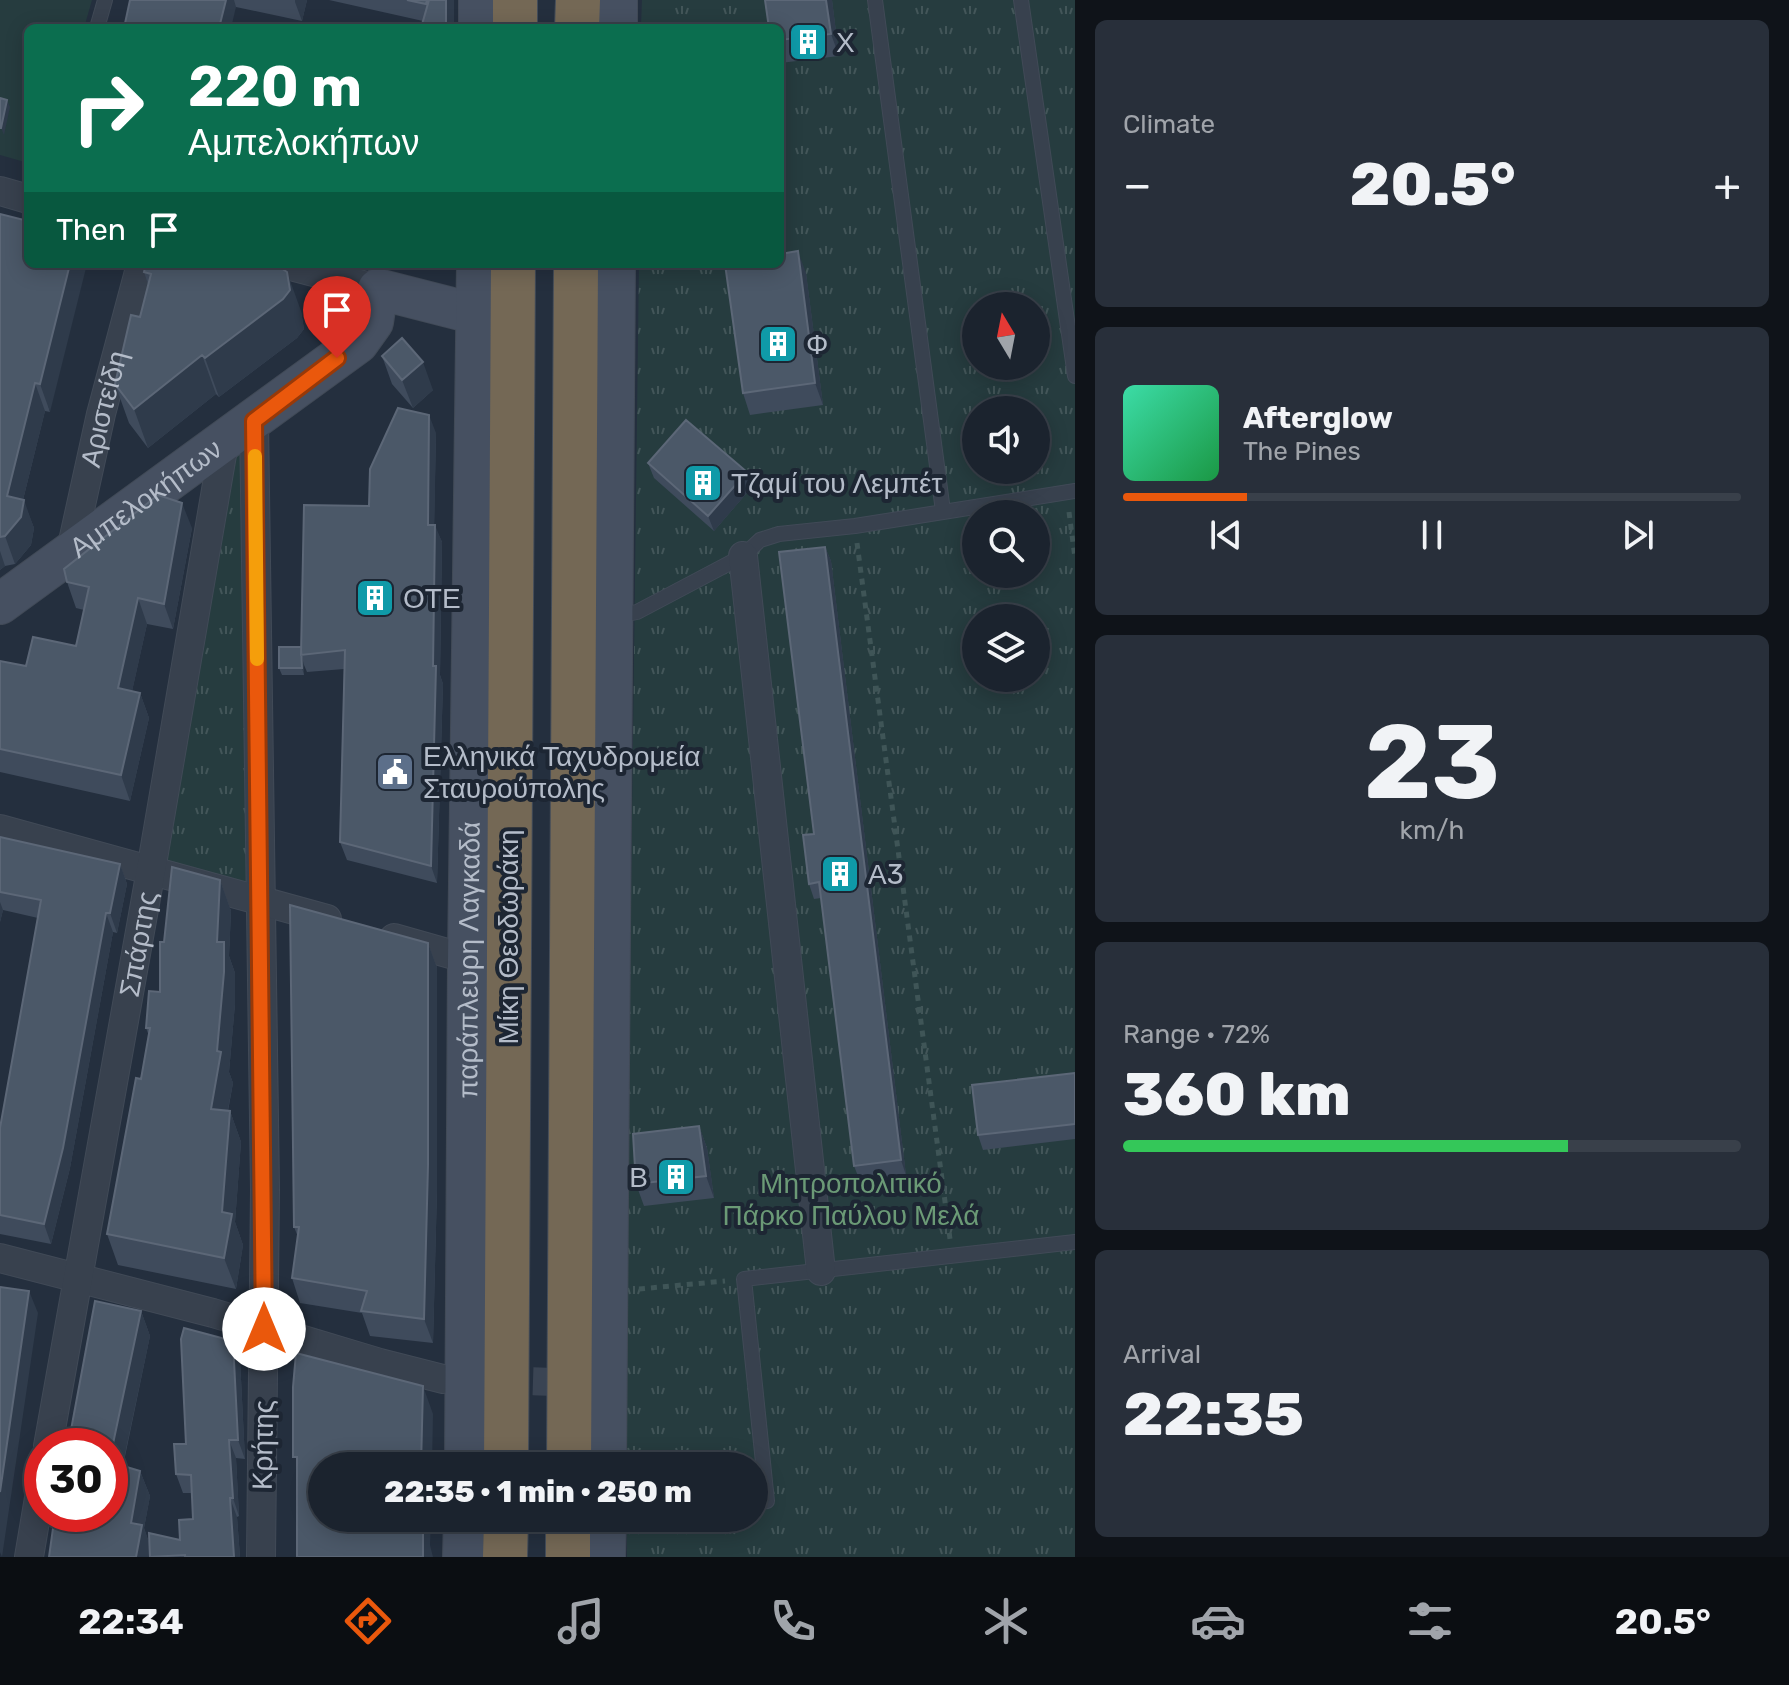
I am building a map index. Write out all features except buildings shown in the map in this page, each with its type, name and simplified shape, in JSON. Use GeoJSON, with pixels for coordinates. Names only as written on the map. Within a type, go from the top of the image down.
{"type":"FeatureCollection","features":[{"type":"Feature","properties":{"kind":"highway"},"geometry":{"type":"LineString","coordinates":[[515,0],[515,24]]}},
{"type":"Feature","properties":{"kind":"highway"},"geometry":{"type":"LineString","coordinates":[[577,24],[578,0]]}},
{"type":"Feature","properties":{"kind":"highway","name":"Μίκη Θεοδωράκη"},"geometry":{"type":"LineString","coordinates":[[506,1452],[488,960],[513,268]]}},
{"type":"Feature","properties":{"kind":"highway"},"geometry":{"type":"LineString","coordinates":[[569,1452],[592,617],[576,268]]}},
{"type":"Feature","properties":{"kind":"highway"},"geometry":{"type":"LineString","coordinates":[[505,1557],[506,1532]]}},
{"type":"Feature","properties":{"kind":"highway"},"geometry":{"type":"LineString","coordinates":[[568,1532],[568,1557]]}},
{"type":"Feature","properties":{"kind":"street"},"geometry":{"type":"LineString","coordinates":[[479,0],[479,24]]}},
{"type":"Feature","properties":{"kind":"street"},"geometry":{"type":"LineString","coordinates":[[617,0],[617,24]]}},
{"type":"Feature","properties":{"kind":"street"},"geometry":{"type":"LineString","coordinates":[[0,191],[24,198]]}},
{"type":"Feature","properties":{"kind":"street","name":"Αριστείδη"},"geometry":{"type":"LineString","coordinates":[[70,555],[101,414],[140,268]]}},
{"type":"Feature","properties":{"kind":"street"},"geometry":{"type":"LineString","coordinates":[[298,268],[476,314]]}},
{"type":"Feature","properties":{"kind":"street","name":"παράπλευρη Λαγκαδά"},"geometry":{"type":"LineString","coordinates":[[466,1452],[488,960],[477,268]]}},
{"type":"Feature","properties":{"kind":"street"},"geometry":{"type":"LineString","coordinates":[[606,1452],[606,1292],[592,617],[615,268]]}},
{"type":"Feature","properties":{"kind":"street","name":"Αμπελοκήπων"},"geometry":{"type":"LineString","coordinates":[[0,604],[358,343],[373,322],[378,289]]}},
{"type":"Feature","properties":{"kind":"street","name":"Σπάρτης"},"geometry":{"type":"LineString","coordinates":[[51,1428],[151,870],[239,432]]}},
{"type":"Feature","properties":{"kind":"street","name":"Κρήτης"},"geometry":{"type":"LineString","coordinates":[[239,432],[261,900],[264,1329],[261,1557]]}},
{"type":"Feature","properties":{"kind":"street"},"geometry":{"type":"LineString","coordinates":[[743,556],[821,1271]]}},
{"type":"Feature","properties":{"kind":"street"},"geometry":{"type":"LineString","coordinates":[[0,829],[357,928],[488,960]]}},
{"type":"Feature","properties":{"kind":"street"},"geometry":{"type":"LineString","coordinates":[[0,1258],[213,1313],[443,1379]]}},
{"type":"Feature","properties":{"kind":"street"},"geometry":{"type":"LineString","coordinates":[[29,1557],[33,1532]]}},
{"type":"Feature","properties":{"kind":"street"},"geometry":{"type":"LineString","coordinates":[[463,1557],[464,1532]]}},
{"type":"Feature","properties":{"kind":"street"},"geometry":{"type":"LineString","coordinates":[[605,1557],[606,1532]]}},
{"type":"Feature","properties":{"kind":"lane"},"geometry":{"type":"LineString","coordinates":[[98,24],[105,0]]}},
{"type":"Feature","properties":{"kind":"lane"},"geometry":{"type":"LineString","coordinates":[[875,0],[943,511]]}},
{"type":"Feature","properties":{"kind":"lane"},"geometry":{"type":"LineString","coordinates":[[1021,0],[1075,376]]}},
{"type":"Feature","properties":{"kind":"lane"},"geometry":{"type":"LineString","coordinates":[[592,617],[637,612],[743,556],[760,540],[779,534],[855,526],[1070,491]]}},
{"type":"Feature","properties":{"kind":"lane"},"geometry":{"type":"LineString","coordinates":[[762,1452],[744,1279],[1075,1242]]}},
{"type":"Feature","properties":{"kind":"path"},"geometry":{"type":"LineString","coordinates":[[1070,491],[1075,558]]}},
{"type":"Feature","properties":{"kind":"path"},"geometry":{"type":"LineString","coordinates":[[855,526],[952,1256]]}},
{"type":"Feature","properties":{"kind":"path"},"geometry":{"type":"LineString","coordinates":[[606,1292],[744,1279]]}},
{"type":"Feature","properties":{"kind":"green space"},"geometry":{"type":"Polygon","coordinates":[[[0,0],[92,0],[85,24],[24,24],[24,162],[0,155],[0,0]]]}},
{"type":"Feature","properties":{"kind":"green space","name":"Μητροπολιτικό Πάρκο Παύλου Μελά"},"geometry":{"type":"Polygon","coordinates":[[[642,0],[1075,0],[1075,1557],[627,1557],[627,1532],[768,1532],[768,1452],[627,1452],[626,1290],[639,268],[784,268],[784,24],[641,24],[642,0]]]}},
{"type":"Feature","properties":{"kind":"green space"},"geometry":{"type":"Polygon","coordinates":[[[254,421],[261,900],[151,870],[224,443],[254,421]]]}},
{"type":"Feature","properties":{"kind":"tunnel"},"geometry":{"type":"LineString","coordinates":[[491,1380],[585,1383]]}},
{"type":"Feature","properties":{"kind":"slow traffic"},"geometry":{"type":"LineString","coordinates":[[255,456],[257,659]]}},
{"type":"Feature","properties":{"kind":"place","name":"Χ"},"geometry":{"type":"Point","coordinates":[808,42]}},
{"type":"Feature","properties":{"kind":"place","name":"Φ"},"geometry":{"type":"Point","coordinates":[778,344]}},
{"type":"Feature","properties":{"kind":"place","name":"Τζαμί του Λεμπέτ"},"geometry":{"type":"Point","coordinates":[703,483]}},
{"type":"Feature","properties":{"kind":"place","name":"ΟΤΕ"},"geometry":{"type":"Point","coordinates":[375,598]}},
{"type":"Feature","properties":{"kind":"place","name":"Ελληνικά Ταχυδρομεία Σταυρούπολης"},"geometry":{"type":"Point","coordinates":[395,772]}},
{"type":"Feature","properties":{"kind":"place","name":"Α3"},"geometry":{"type":"Point","coordinates":[840,874]}},
{"type":"Feature","properties":{"kind":"place","name":"Β"},"geometry":{"type":"Point","coordinates":[676,1177]}},
{"type":"Feature","properties":{"kind":"route"},"geometry":{"type":"LineString","coordinates":[[264,1329],[265,1190],[254,421],[337,358]]}}]}
